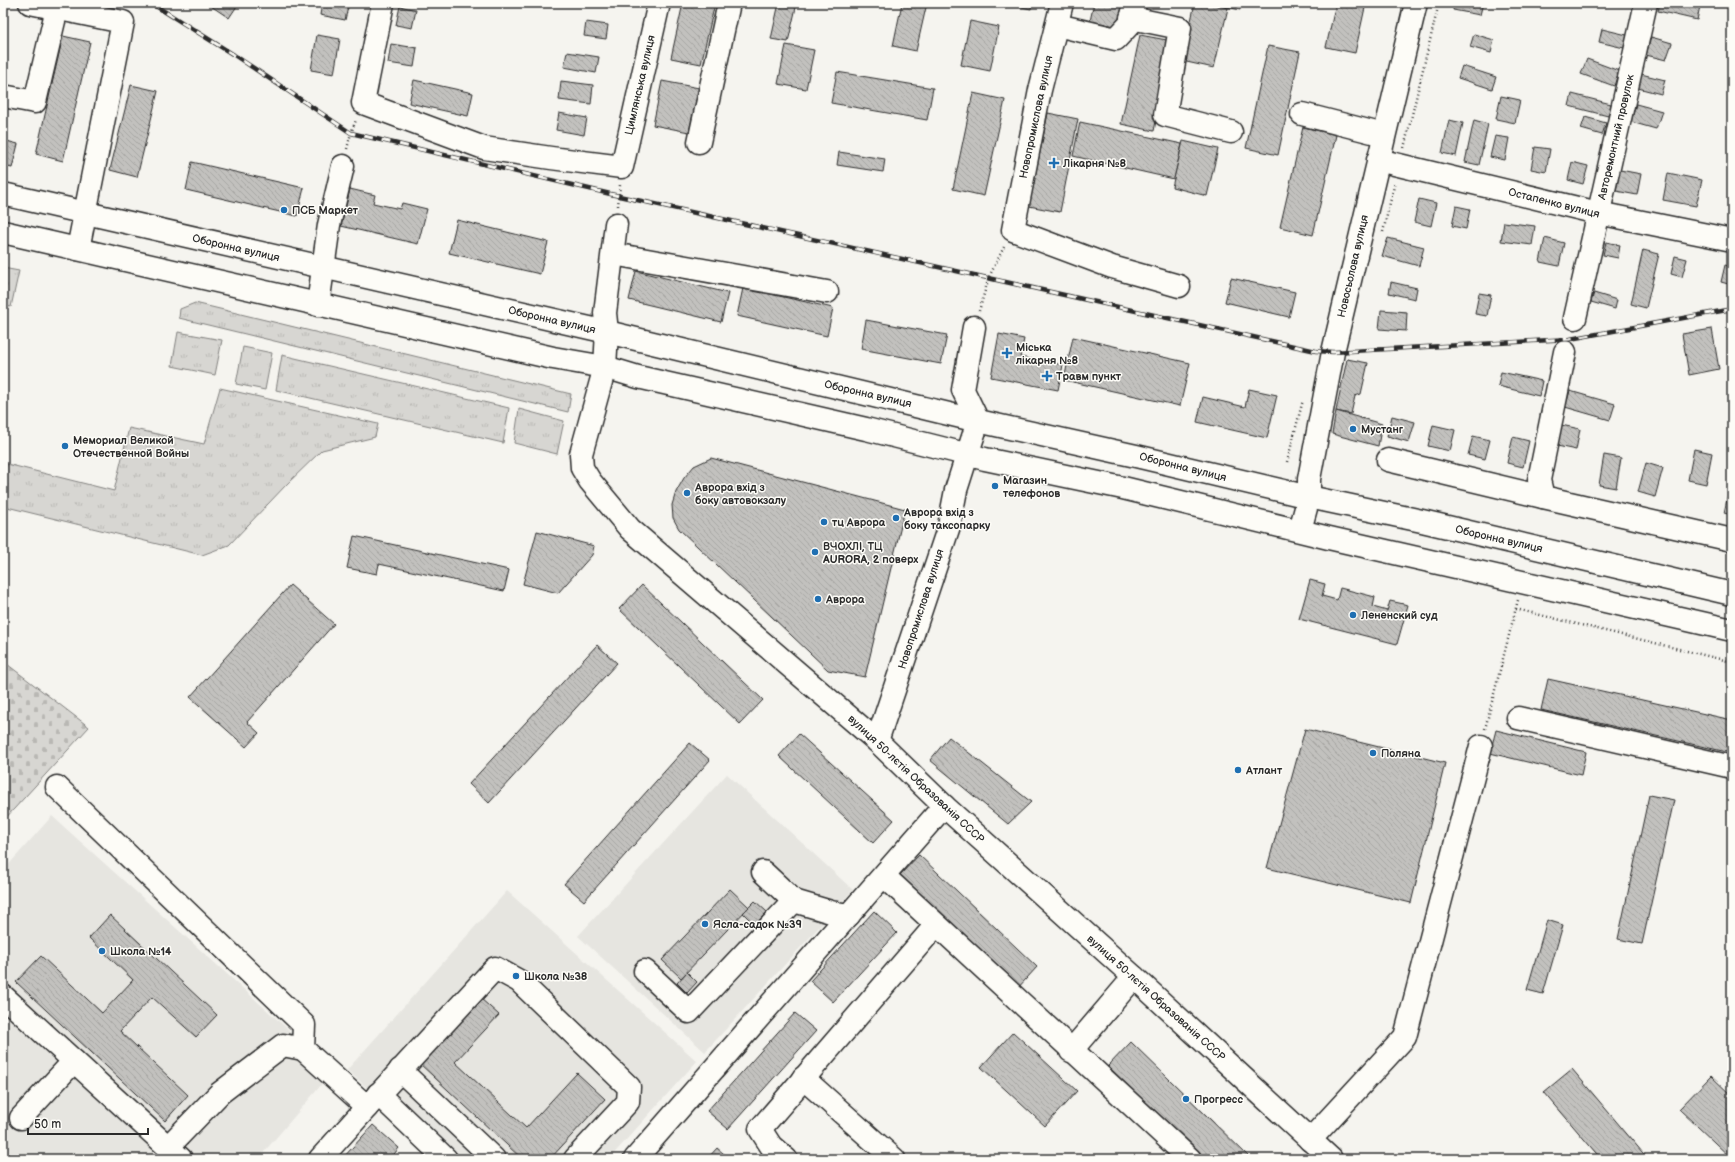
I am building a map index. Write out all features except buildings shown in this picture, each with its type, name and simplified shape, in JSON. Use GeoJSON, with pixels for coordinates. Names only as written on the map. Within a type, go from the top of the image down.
{"type":"FeatureCollection","features":[{"type":"Feature","properties":{"kind":"street"},"geometry":{"type":"LineString","coordinates":[[30,3],[123,22],[87,213],[78,249]]}},
{"type":"Feature","properties":{"kind":"street"},"geometry":{"type":"LineString","coordinates":[[383,3],[363,103],[484,148],[622,167]]}},
{"type":"Feature","properties":{"kind":"street","name":"Цимлянська вулиця"},"geometry":{"type":"LineString","coordinates":[[622,167],[659,3]]}},
{"type":"Feature","properties":{"kind":"street"},"geometry":{"type":"LineString","coordinates":[[699,142],[729,3]]}},
{"type":"Feature","properties":{"kind":"street","name":"Новопромислова вулиця"},"geometry":{"type":"LineString","coordinates":[[1013,230],[1040,90],[1062,3]]}},
{"type":"Feature","properties":{"kind":"street","name":"Новосьолова вулиця"},"geometry":{"type":"LineString","coordinates":[[1300,530],[1308,497],[1308,479],[1333,352],[1416,3]]}},
{"type":"Feature","properties":{"kind":"street","name":"Авторемонтний провулок"},"geometry":{"type":"LineString","coordinates":[[1574,318],[1646,3]]}},
{"type":"Feature","properties":{"kind":"street"},"geometry":{"type":"LineString","coordinates":[[3,96],[35,102],[57,8]]}},
{"type":"Feature","properties":{"kind":"street"},"geometry":{"type":"LineString","coordinates":[[1057,25],[1116,39],[1130,24],[1133,11],[1180,28],[1165,115],[1231,132]]}},
{"type":"Feature","properties":{"kind":"street"},"geometry":{"type":"LineString","coordinates":[[1302,114],[1384,135]]}},
{"type":"Feature","properties":{"kind":"street","name":"Остапенко вулиця"},"geometry":{"type":"LineString","coordinates":[[1378,160],[1598,213],[1732,240]]}},
{"type":"Feature","properties":{"kind":"street"},"geometry":{"type":"LineString","coordinates":[[318,304],[329,225],[343,166]]}},
{"type":"Feature","properties":{"kind":"street","name":"Оборонна вулиця"},"geometry":{"type":"LineString","coordinates":[[3,194],[607,332],[978,421],[1437,525],[1732,594]]}},
{"type":"Feature","properties":{"kind":"street","name":"вулиця 50-лєтія Образованія СССР"},"geometry":{"type":"LineString","coordinates":[[616,224],[605,313],[607,332],[604,367],[581,454],[582,468],[590,481],[630,529],[877,741],[944,806],[1134,977],[1331,1159]]}},
{"type":"Feature","properties":{"kind":"street"},"geometry":{"type":"LineString","coordinates":[[1013,230],[1112,267],[1179,286]]}},
{"type":"Feature","properties":{"kind":"street"},"geometry":{"type":"LineString","coordinates":[[3,232],[554,358],[604,367],[638,377],[968,454],[1123,488],[1732,630]]}},
{"type":"Feature","properties":{"kind":"street"},"geometry":{"type":"LineString","coordinates":[[612,254],[826,292]]}},
{"type":"Feature","properties":{"kind":"street"},"geometry":{"type":"LineString","coordinates":[[974,327],[963,390],[978,421]]}},
{"type":"Feature","properties":{"kind":"street"},"geometry":{"type":"LineString","coordinates":[[1543,497],[1539,480],[1565,352]]}},
{"type":"Feature","properties":{"kind":"street","name":"Новопромислова вулиця"},"geometry":{"type":"LineString","coordinates":[[877,741],[949,526],[956,490],[978,421]]}},
{"type":"Feature","properties":{"kind":"street"},"geometry":{"type":"LineString","coordinates":[[1388,460],[1732,540]]}},
{"type":"Feature","properties":{"kind":"street"},"geometry":{"type":"LineString","coordinates":[[1518,718],[1732,767]]}},
{"type":"Feature","properties":{"kind":"street"},"geometry":{"type":"LineString","coordinates":[[1310,1140],[1405,1037],[1481,746]]}},
{"type":"Feature","properties":{"kind":"street"},"geometry":{"type":"LineString","coordinates":[[58,787],[304,1024],[303,1048]]}},
{"type":"Feature","properties":{"kind":"street"},"geometry":{"type":"LineString","coordinates":[[635,1159],[944,806]]}},
{"type":"Feature","properties":{"kind":"street"},"geometry":{"type":"LineString","coordinates":[[763,872],[794,901],[832,912],[849,915]]}},
{"type":"Feature","properties":{"kind":"street"},"geometry":{"type":"LineString","coordinates":[[884,876],[1190,1159]]}},
{"type":"Feature","properties":{"kind":"street"},"geometry":{"type":"LineString","coordinates":[[644,971],[688,1012],[794,901]]}},
{"type":"Feature","properties":{"kind":"street"},"geometry":{"type":"LineString","coordinates":[[786,1159],[772,1146],[760,1129],[936,925]]}},
{"type":"Feature","properties":{"kind":"street"},"geometry":{"type":"LineString","coordinates":[[320,1159],[495,968],[520,981],[628,1087],[628,1102],[575,1159]]}},
{"type":"Feature","properties":{"kind":"street"},"geometry":{"type":"LineString","coordinates":[[1071,1050],[1134,977]]}},
{"type":"Feature","properties":{"kind":"street"},"geometry":{"type":"LineString","coordinates":[[3,996],[174,1153],[220,1093],[283,1045],[303,1048],[446,1159]]}},
{"type":"Feature","properties":{"kind":"street"},"geometry":{"type":"LineString","coordinates":[[21,1118],[74,1061]]}},
{"type":"Feature","properties":{"kind":"street"},"geometry":{"type":"LineString","coordinates":[[400,1070],[494,1159]]}},
{"type":"Feature","properties":{"kind":"street"},"geometry":{"type":"LineString","coordinates":[[803,1078],[894,1159]]}},
{"type":"Feature","properties":{"kind":"path"},"geometry":{"type":"LineString","coordinates":[[1400,165],[1439,3]]}},
{"type":"Feature","properties":{"kind":"path"},"geometry":{"type":"LineString","coordinates":[[343,166],[351,133],[363,103]]}},
{"type":"Feature","properties":{"kind":"path"},"geometry":{"type":"LineString","coordinates":[[616,224],[622,167]]}},
{"type":"Feature","properties":{"kind":"path"},"geometry":{"type":"LineString","coordinates":[[974,327],[989,277],[1013,230]]}},
{"type":"Feature","properties":{"kind":"path"},"geometry":{"type":"LineString","coordinates":[[1287,462],[1304,395]]}},
{"type":"Feature","properties":{"kind":"path"},"geometry":{"type":"LineString","coordinates":[[1481,746],[1522,582]]}},
{"type":"Feature","properties":{"kind":"path"},"geometry":{"type":"LineString","coordinates":[[1516,609],[1732,662]]}},
{"type":"Feature","properties":{"kind":"shaded area","name":"Ясла-садок №39"},"geometry":{"type":"Polygon","coordinates":[[[727,774],[853,890],[705,1052],[578,936],[727,774]]]}},
{"type":"Feature","properties":{"kind":"shaded area","name":"Школа №14"},"geometry":{"type":"Polygon","coordinates":[[[52,816],[290,1031],[299,1060],[322,1084],[258,1159],[3,1159],[3,871],[52,816]]]}},
{"type":"Feature","properties":{"kind":"shaded area","name":"Школа №38"},"geometry":{"type":"Polygon","coordinates":[[[507,891],[697,1061],[609,1159],[446,1159],[347,1070],[507,891]]]}},
{"type":"Feature","properties":{"kind":"green space"},"geometry":{"type":"Polygon","coordinates":[[[3,268],[19,271],[11,307],[3,305],[3,268]]]}},
{"type":"Feature","properties":{"kind":"green space"},"geometry":{"type":"Polygon","coordinates":[[[195,303],[571,394],[568,412],[179,318],[180,309],[195,303]]]}},
{"type":"Feature","properties":{"kind":"green space"},"geometry":{"type":"Polygon","coordinates":[[[178,332],[222,340],[215,375],[172,366],[178,332]]]}},
{"type":"Feature","properties":{"kind":"green space"},"geometry":{"type":"Polygon","coordinates":[[[243,347],[272,353],[265,390],[236,384],[243,347]]]}},
{"type":"Feature","properties":{"kind":"green space"},"geometry":{"type":"Polygon","coordinates":[[[282,355],[509,408],[503,443],[276,390],[282,355]]]}},
{"type":"Feature","properties":{"kind":"green space"},"geometry":{"type":"Polygon","coordinates":[[[220,388],[378,424],[375,437],[322,450],[287,484],[229,545],[202,555],[3,506],[3,463],[114,491],[129,428],[204,444],[220,388]]]}},
{"type":"Feature","properties":{"kind":"green space"},"geometry":{"type":"Polygon","coordinates":[[[519,409],[564,421],[557,454],[514,443],[519,409]]]}},
{"type":"Feature","properties":{"kind":"green space"},"geometry":{"type":"Polygon","coordinates":[[[3,661],[89,727],[3,821],[3,661]]]}},
{"type":"Feature","properties":{"kind":"railway"},"geometry":{"type":"LineString","coordinates":[[151,3],[234,55],[351,133],[619,196],[1316,351],[1333,352],[1570,339],[1732,309]]}},
{"type":"Feature","properties":{"kind":"place","name":"Лікарня №8"},"geometry":{"type":"Point","coordinates":[1054,163]}},
{"type":"Feature","properties":{"kind":"place","name":"ПСБ Маркет"},"geometry":{"type":"Point","coordinates":[284,210]}},
{"type":"Feature","properties":{"kind":"place","name":"Міська лікарня №8"},"geometry":{"type":"Point","coordinates":[1007,353]}},
{"type":"Feature","properties":{"kind":"place","name":"Травм пункт"},"geometry":{"type":"Point","coordinates":[1047,376]}},
{"type":"Feature","properties":{"kind":"place","name":"Мустанг"},"geometry":{"type":"Point","coordinates":[1353,429]}},
{"type":"Feature","properties":{"kind":"place","name":"Мемориал Великой Отечественной Войны"},"geometry":{"type":"Point","coordinates":[65,446]}},
{"type":"Feature","properties":{"kind":"place","name":"Магазин телефонов"},"geometry":{"type":"Point","coordinates":[995,486]}},
{"type":"Feature","properties":{"kind":"place","name":"Аврора вхід з боку автовокзалу"},"geometry":{"type":"Point","coordinates":[687,493]}},
{"type":"Feature","properties":{"kind":"place","name":"Аврора вхід з боку таксопарку"},"geometry":{"type":"Point","coordinates":[896,518]}},
{"type":"Feature","properties":{"kind":"place","name":"тц Аврора"},"geometry":{"type":"Point","coordinates":[824,522]}},
{"type":"Feature","properties":{"kind":"place","name":"ВЧОХЛІ, ТЦ AURORA, 2 поверх"},"geometry":{"type":"Point","coordinates":[815,552]}},
{"type":"Feature","properties":{"kind":"place","name":"Аврора"},"geometry":{"type":"Point","coordinates":[818,599]}},
{"type":"Feature","properties":{"kind":"place","name":"Лененский суд"},"geometry":{"type":"Point","coordinates":[1353,615]}},
{"type":"Feature","properties":{"kind":"place","name":"Поляна"},"geometry":{"type":"Point","coordinates":[1373,753]}},
{"type":"Feature","properties":{"kind":"place","name":"Атлант"},"geometry":{"type":"Point","coordinates":[1238,770]}},
{"type":"Feature","properties":{"kind":"place","name":"Ясла-садок №39"},"geometry":{"type":"Point","coordinates":[705,924]}},
{"type":"Feature","properties":{"kind":"place","name":"Школа №14"},"geometry":{"type":"Point","coordinates":[102,951]}},
{"type":"Feature","properties":{"kind":"place","name":"Школа №38"},"geometry":{"type":"Point","coordinates":[516,976]}},
{"type":"Feature","properties":{"kind":"place","name":"Прогресс"},"geometry":{"type":"Point","coordinates":[1186,1099]}}]}
